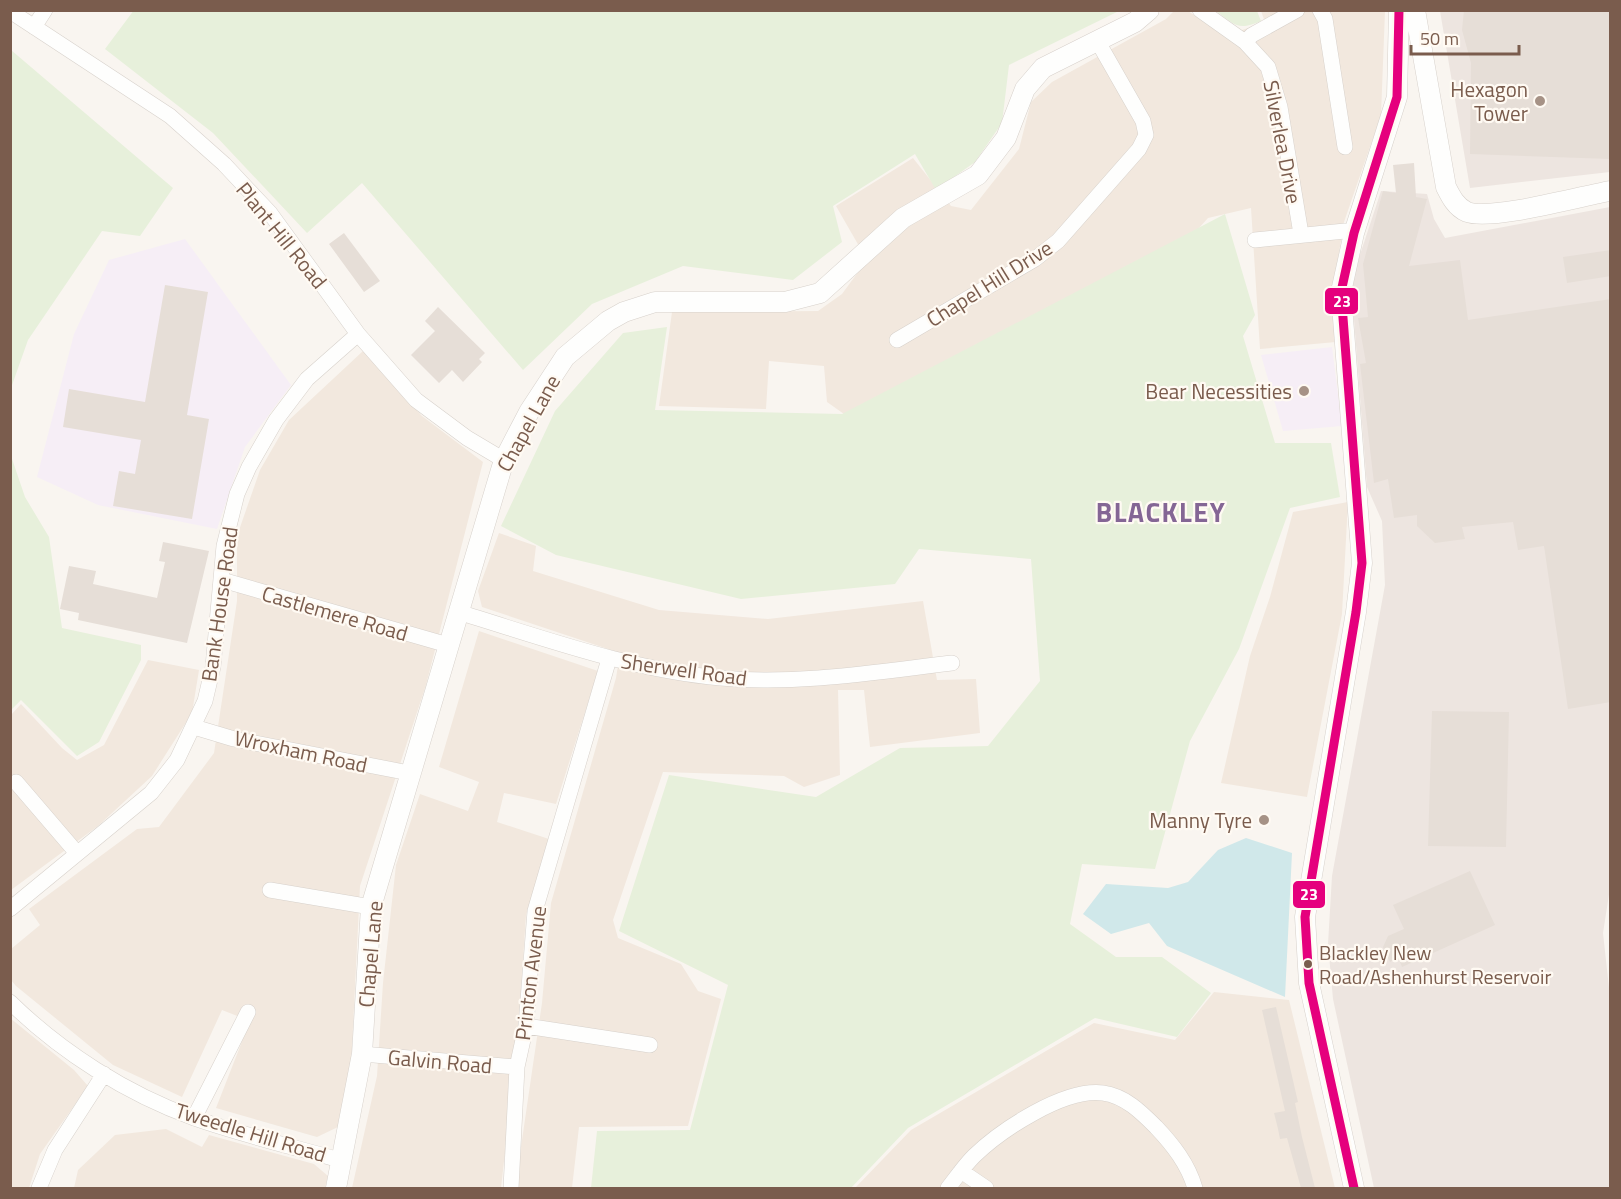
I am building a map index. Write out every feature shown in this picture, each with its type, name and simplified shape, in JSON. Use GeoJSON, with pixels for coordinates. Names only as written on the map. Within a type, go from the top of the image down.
{"type":"FeatureCollection","features":[{"type":"Feature","properties":{"kind":"street"},"geometry":{"type":"LineString","coordinates":[[34,27],[45,10]]}},
{"type":"Feature","properties":{"kind":"street","name":"Chapel Lane"},"geometry":{"type":"LineString","coordinates":[[336,1188],[362,1054],[371,907],[504,460],[529,412],[565,357],[608,321],[624,312],[655,302],[785,302],[820,292],[903,218],[978,176],[1006,138],[1025,89],[1043,68],[1135,22],[1149,10]]}},
{"type":"Feature","properties":{"kind":"street","name":"Silverlea Drive"},"geometry":{"type":"LineString","coordinates":[[1200,10],[1245,42],[1268,67],[1273,80],[1300,234]]}},
{"type":"Feature","properties":{"kind":"street"},"geometry":{"type":"LineString","coordinates":[[1245,42],[1252,35],[1297,10]]}},
{"type":"Feature","properties":{"kind":"street"},"geometry":{"type":"LineString","coordinates":[[1320,10],[1325,19],[1345,147]]}},
{"type":"Feature","properties":{"kind":"street"},"geometry":{"type":"LineString","coordinates":[[1354,1188],[1312,1001],[1305,939],[1310,880],[1356,612],[1362,563],[1341,292],[1354,234],[1397,97],[1398,10]]}},
{"type":"Feature","properties":{"kind":"street"},"geometry":{"type":"LineString","coordinates":[[1415,10],[1446,187],[1458,206],[1468,213],[1492,214],[1611,191]]}},
{"type":"Feature","properties":{"kind":"street","name":"Plant Hill Road"},"geometry":{"type":"LineString","coordinates":[[10,11],[170,116],[224,164],[270,213],[358,334],[416,400],[467,438],[504,460]]}},
{"type":"Feature","properties":{"kind":"street","name":"Chapel Hill Drive"},"geometry":{"type":"LineString","coordinates":[[897,340],[1035,259],[1058,241],[1139,149],[1146,135],[1143,121],[1098,42]]}},
{"type":"Feature","properties":{"kind":"street"},"geometry":{"type":"LineString","coordinates":[[1255,240],[1346,231],[1354,234]]}},
{"type":"Feature","properties":{"kind":"street","name":"Bank House Road"},"geometry":{"type":"LineString","coordinates":[[10,909],[76,852],[151,793],[177,760],[205,701],[213,667],[229,525],[237,494],[255,453],[276,420],[307,380],[358,334]]}},
{"type":"Feature","properties":{"kind":"street","name":"Castlemere Road"},"geometry":{"type":"LineString","coordinates":[[222,580],[448,645]]}},
{"type":"Feature","properties":{"kind":"street","name":"Sherwell Road"},"geometry":{"type":"LineString","coordinates":[[458,612],[609,659],[663,670],[722,678],[789,680],[952,663]]}},
{"type":"Feature","properties":{"kind":"street","name":"Printon Avenue"},"geometry":{"type":"LineString","coordinates":[[511,1188],[517,1067],[526,1026],[535,912],[609,659]]}},
{"type":"Feature","properties":{"kind":"street","name":"Wroxham Road"},"geometry":{"type":"LineString","coordinates":[[194,727],[234,739],[409,773]]}},
{"type":"Feature","properties":{"kind":"street"},"geometry":{"type":"LineString","coordinates":[[16,782],[76,852]]}},
{"type":"Feature","properties":{"kind":"street"},"geometry":{"type":"LineString","coordinates":[[270,890],[371,907]]}},
{"type":"Feature","properties":{"kind":"street","name":"Tweedle Hill Road"},"geometry":{"type":"LineString","coordinates":[[10,1002],[61,1045],[104,1074],[194,1118],[343,1161]]}},
{"type":"Feature","properties":{"kind":"street"},"geometry":{"type":"LineString","coordinates":[[194,1118],[248,1012]]}},
{"type":"Feature","properties":{"kind":"street"},"geometry":{"type":"LineString","coordinates":[[526,1026],[650,1045]]}},
{"type":"Feature","properties":{"kind":"street","name":"Galvin Road"},"geometry":{"type":"LineString","coordinates":[[362,1054],[517,1067]]}},
{"type":"Feature","properties":{"kind":"street"},"geometry":{"type":"LineString","coordinates":[[39,1188],[55,1150],[104,1074]]}},
{"type":"Feature","properties":{"kind":"street"},"geometry":{"type":"LineString","coordinates":[[948,1188],[988,1143],[1052,1105],[1077,1094],[1104,1093],[1128,1103],[1165,1137],[1182,1160],[1195,1188]]}},
{"type":"Feature","properties":{"kind":"street"},"geometry":{"type":"LineString","coordinates":[[962,1171],[986,1188]]}},
{"type":"Feature","properties":{"kind":"shaded area"},"geometry":{"type":"Polygon","coordinates":[[[1174,11],[1188,11],[1225,36],[1265,22],[1261,11],[1385,11],[1381,115],[1344,222],[1334,283],[1336,342],[1260,349],[1251,208],[1208,218],[1093,345],[844,414],[827,402],[824,366],[769,361],[766,409],[659,406],[672,312],[818,311],[842,294],[867,260],[836,206],[913,158],[951,206],[971,210],[1019,149],[1031,102],[1052,82],[1166,19],[1174,11]]]}},
{"type":"Feature","properties":{"kind":"shaded area","name":"Hexagon Tower"},"geometry":{"type":"Polygon","coordinates":[[[1440,11],[1610,11],[1610,172],[1470,188],[1440,11]]]}},
{"type":"Feature","properties":{"kind":"shaded area"},"geometry":{"type":"Polygon","coordinates":[[[1381,191],[1427,194],[1434,219],[1445,238],[1610,207],[1610,888],[1603,933],[1610,997],[1610,1188],[1374,1188],[1333,999],[1328,944],[1332,876],[1385,585],[1382,521],[1367,487],[1352,294],[1353,276],[1381,191]]]}},
{"type":"Feature","properties":{"kind":"shaded area"},"geometry":{"type":"Polygon","coordinates":[[[185,239],[291,385],[245,447],[217,529],[98,505],[37,477],[74,334],[109,260],[185,239]]]}},
{"type":"Feature","properties":{"kind":"shaded area","name":"Bear Necessities"},"geometry":{"type":"Polygon","coordinates":[[[1332,347],[1342,426],[1283,431],[1261,355],[1332,347]]]}},
{"type":"Feature","properties":{"kind":"shaded area"},"geometry":{"type":"Polygon","coordinates":[[[363,351],[422,416],[483,462],[426,685],[360,886],[351,1068],[338,1127],[317,1137],[216,1108],[250,1021],[222,1010],[182,1097],[113,1065],[16,986],[11,980],[11,949],[40,925],[29,909],[137,829],[159,827],[214,753],[237,601],[237,536],[260,470],[289,420],[363,351]]]}},
{"type":"Feature","properties":{"kind":"shaded area"},"geometry":{"type":"Polygon","coordinates":[[[1348,502],[1342,614],[1307,797],[1221,783],[1250,656],[1270,597],[1293,512],[1348,502]]]}},
{"type":"Feature","properties":{"kind":"shaded area"},"geometry":{"type":"Polygon","coordinates":[[[499,533],[536,546],[533,571],[659,610],[768,619],[923,601],[937,680],[976,679],[980,733],[870,747],[864,690],[838,690],[840,775],[804,787],[784,776],[663,772],[613,920],[618,938],[681,964],[698,991],[721,999],[688,1126],[579,1127],[572,1188],[515,1188],[542,1003],[551,903],[616,678],[620,653],[482,607],[478,591],[499,533]]]}},
{"type":"Feature","properties":{"kind":"shaded area"},"geometry":{"type":"Polygon","coordinates":[[[479,631],[598,671],[556,804],[504,793],[497,822],[549,839],[526,915],[518,1037],[501,1188],[352,1188],[377,1076],[383,983],[396,865],[420,794],[468,811],[479,782],[439,767],[479,631]]]}},
{"type":"Feature","properties":{"kind":"shaded area"},"geometry":{"type":"Polygon","coordinates":[[[148,660],[199,670],[192,713],[152,776],[98,826],[11,890],[11,715],[21,704],[62,748],[77,760],[104,745],[148,660]]]}},
{"type":"Feature","properties":{"kind":"shaded area"},"geometry":{"type":"Polygon","coordinates":[[[1214,992],[1289,1000],[1335,1188],[855,1188],[911,1130],[1094,1023],[1175,1040],[1214,992]]]}},
{"type":"Feature","properties":{"kind":"shaded area"},"geometry":{"type":"Polygon","coordinates":[[[10,1018],[74,1070],[88,1086],[40,1154],[29,1188],[11,1188],[10,1018]]]}},
{"type":"Feature","properties":{"kind":"shaded area"},"geometry":{"type":"Polygon","coordinates":[[[166,1129],[202,1147],[209,1135],[314,1164],[328,1176],[325,1188],[74,1188],[78,1170],[115,1135],[166,1129]]]}},
{"type":"Feature","properties":{"kind":"green space"},"geometry":{"type":"Polygon","coordinates":[[[134,10],[1119,11],[1009,65],[1002,123],[975,162],[936,190],[915,154],[833,206],[842,242],[793,280],[683,266],[592,304],[523,370],[362,183],[307,233],[213,133],[105,49],[134,10]]]}},
{"type":"Feature","properties":{"kind":"green space"},"geometry":{"type":"Polygon","coordinates":[[[1216,11],[1257,11],[1261,21],[1247,26],[1237,25],[1216,11]]]}},
{"type":"Feature","properties":{"kind":"green space"},"geometry":{"type":"Polygon","coordinates":[[[11,50],[173,188],[140,236],[102,231],[28,340],[11,388],[11,50]]]}},
{"type":"Feature","properties":{"kind":"green space"},"geometry":{"type":"Polygon","coordinates":[[[1225,214],[1255,315],[1243,336],[1275,443],[1331,443],[1340,497],[1290,508],[1239,649],[1190,741],[1155,869],[1082,864],[1070,924],[1116,957],[1162,957],[1211,993],[1177,1037],[1095,1018],[908,1128],[851,1188],[591,1188],[597,1131],[690,1130],[728,985],[619,931],[669,775],[816,797],[900,748],[988,746],[1040,681],[1031,559],[919,549],[895,584],[741,599],[556,555],[501,526],[555,411],[623,333],[667,327],[655,410],[842,414],[1225,214]]]}},
{"type":"Feature","properties":{"kind":"green space"},"geometry":{"type":"Polygon","coordinates":[[[10,453],[25,497],[49,537],[62,628],[141,645],[141,660],[99,742],[77,756],[21,700],[11,710],[10,453]]]}},
{"type":"Feature","properties":{"kind":"water"},"geometry":{"type":"Polygon","coordinates":[[[1246,838],[1292,853],[1285,997],[1167,946],[1149,923],[1111,934],[1083,914],[1106,884],[1168,888],[1188,882],[1218,850],[1246,838]]]}},
{"type":"Feature","properties":{"kind":"building","name":"Hexagon Tower"},"geometry":{"type":"Polygon","coordinates":[[[1464,10],[1611,10],[1610,159],[1470,154],[1471,63],[1462,30],[1464,10]]]}},
{"type":"Feature","properties":{"kind":"building"},"geometry":{"type":"Polygon","coordinates":[[[1414,163],[1416,197],[1427,199],[1409,266],[1460,260],[1468,320],[1611,299],[1611,702],[1568,709],[1544,546],[1518,550],[1513,522],[1462,527],[1465,539],[1435,543],[1417,526],[1417,515],[1394,518],[1388,479],[1374,483],[1360,364],[1366,363],[1358,318],[1368,317],[1363,264],[1383,191],[1396,193],[1393,165],[1414,163]]]}},
{"type":"Feature","properties":{"kind":"building"},"geometry":{"type":"Polygon","coordinates":[[[344,233],[380,281],[364,292],[329,244],[344,233]]]}},
{"type":"Feature","properties":{"kind":"building"},"geometry":{"type":"Polygon","coordinates":[[[1611,250],[1611,276],[1567,283],[1563,257],[1611,250]]]}},
{"type":"Feature","properties":{"kind":"building"},"geometry":{"type":"Polygon","coordinates":[[[165,285],[208,292],[187,415],[209,419],[192,519],[113,506],[119,471],[135,474],[141,440],[63,427],[69,389],[145,402],[165,285]]]}},
{"type":"Feature","properties":{"kind":"building"},"geometry":{"type":"Polygon","coordinates":[[[438,307],[485,353],[479,359],[482,362],[463,382],[452,370],[439,383],[411,355],[435,331],[425,321],[438,307]]]}},
{"type":"Feature","properties":{"kind":"building"},"geometry":{"type":"Polygon","coordinates":[[[163,542],[209,551],[187,643],[78,620],[79,613],[60,609],[69,566],[96,571],[93,584],[157,598],[165,562],[159,561],[163,542]]]}},
{"type":"Feature","properties":{"kind":"building"},"geometry":{"type":"Polygon","coordinates":[[[1432,711],[1509,712],[1506,847],[1428,846],[1432,711]]]}},
{"type":"Feature","properties":{"kind":"building"},"geometry":{"type":"Polygon","coordinates":[[[1470,871],[1495,925],[1402,967],[1398,957],[1390,962],[1383,947],[1388,936],[1404,929],[1393,905],[1470,871]]]}},
{"type":"Feature","properties":{"kind":"building"},"geometry":{"type":"Polygon","coordinates":[[[1276,1007],[1298,1102],[1295,1103],[1302,1137],[1315,1188],[1301,1188],[1287,1138],[1280,1139],[1274,1113],[1285,1111],[1262,1010],[1276,1007]]]}},
{"type":"Feature","properties":{"kind":"transit line","name":"23"},"geometry":{"type":"LineString","coordinates":[[1354,1188],[1309,983],[1305,917],[1356,612],[1362,563],[1341,292],[1354,233],[1397,97],[1399,10]]}},
{"type":"Feature","properties":{"kind":"place","name":"Hexagon Tower"},"geometry":{"type":"Point","coordinates":[1540,101]}},
{"type":"Feature","properties":{"kind":"place","name":"Bear Necessities"},"geometry":{"type":"Point","coordinates":[1304,391]}},
{"type":"Feature","properties":{"kind":"place","name":"Manny Tyre"},"geometry":{"type":"Point","coordinates":[1264,820]}},
{"type":"Feature","properties":{"kind":"place","name":"Blackley New Road/Ashenhurst Reservoir"},"geometry":{"type":"Point","coordinates":[1308,964]}},
{"type":"Feature","properties":{"kind":"district","name":"BLACKLEY"},"geometry":{"type":"Point","coordinates":[1161,511]}}]}
